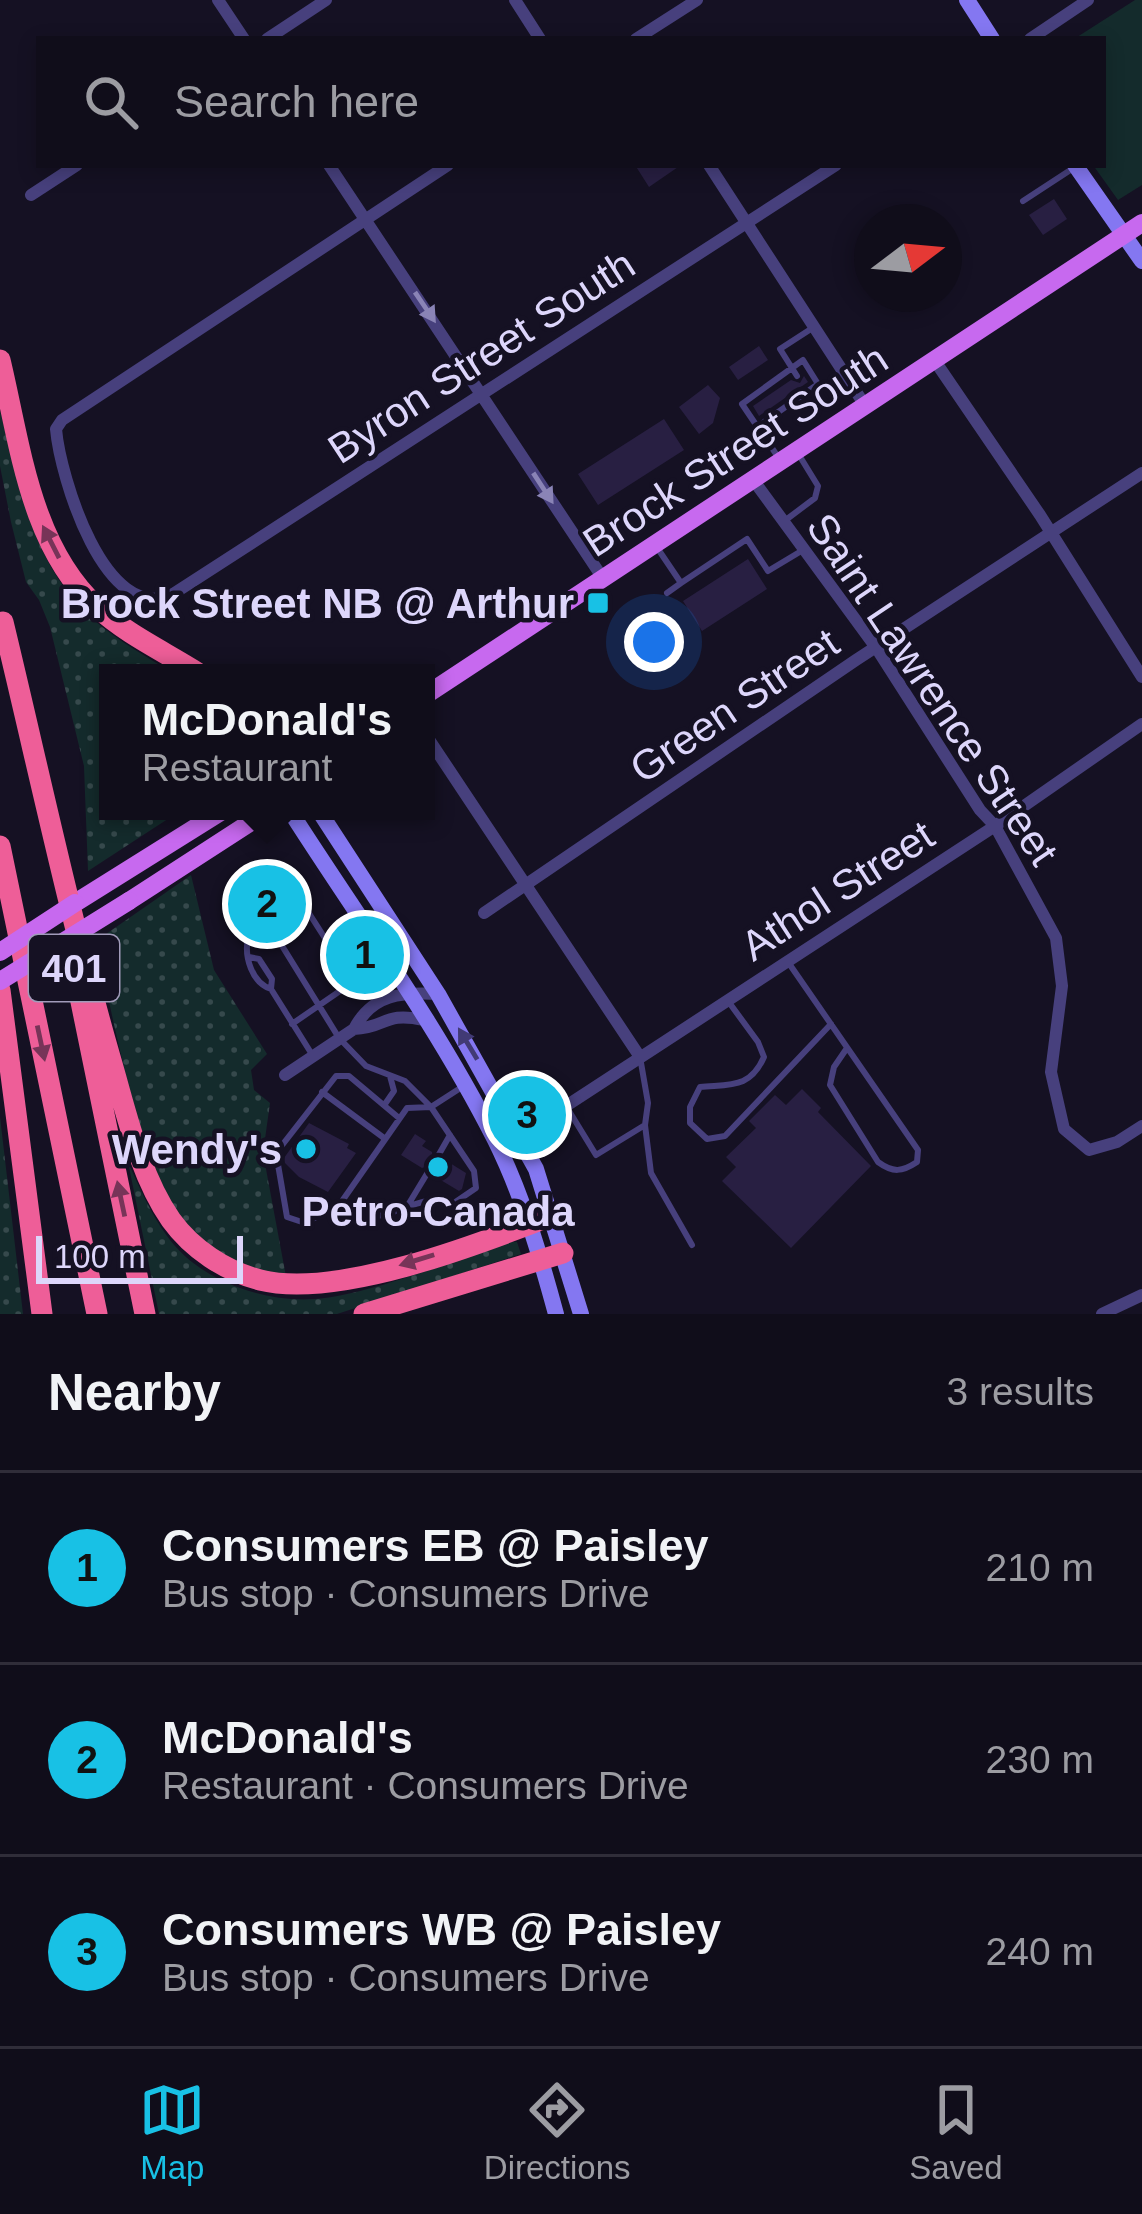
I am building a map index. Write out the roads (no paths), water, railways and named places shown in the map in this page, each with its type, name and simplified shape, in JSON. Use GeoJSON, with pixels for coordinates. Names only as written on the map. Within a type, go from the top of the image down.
{"type":"FeatureCollection","features":[{"type":"Feature","properties":{"kind":"highway"},"geometry":{"type":"LineString","coordinates":[[0,360],[38,510],[54,550],[99,609],[184,664]]}},
{"type":"Feature","properties":{"kind":"highway"},"geometry":{"type":"LineString","coordinates":[[1,615],[122,1097],[158,1195],[185,1236],[243,1275],[307,1286],[368,1276],[551,1216]]}},
{"type":"Feature","properties":{"kind":"highway","name":"401"},"geometry":{"type":"LineString","coordinates":[[1,615],[145,1314]]}},
{"type":"Feature","properties":{"kind":"highway","name":"401"},"geometry":{"type":"LineString","coordinates":[[0,846],[98,1314]]}},
{"type":"Feature","properties":{"kind":"highway"},"geometry":{"type":"LineString","coordinates":[[0,990],[42,1314]]}},
{"type":"Feature","properties":{"kind":"highway"},"geometry":{"type":"LineString","coordinates":[[364,1314],[562,1253]]}},
{"type":"Feature","properties":{"kind":"main road"},"geometry":{"type":"LineString","coordinates":[[967,0],[990,36]]}},
{"type":"Feature","properties":{"kind":"main road"},"geometry":{"type":"LineString","coordinates":[[1076,168],[1142,261]]}},
{"type":"Feature","properties":{"kind":"main road","name":"Brock Street South"},"geometry":{"type":"LineString","coordinates":[[435,689],[1142,223]]}},
{"type":"Feature","properties":{"kind":"main road"},"geometry":{"type":"LineString","coordinates":[[0,952],[208,820]]}},
{"type":"Feature","properties":{"kind":"main road"},"geometry":{"type":"LineString","coordinates":[[0,981],[254,820]]}},
{"type":"Feature","properties":{"kind":"main road"},"geometry":{"type":"LineString","coordinates":[[296,820],[465,1085],[497,1144],[556,1314]]}},
{"type":"Feature","properties":{"kind":"main road"},"geometry":{"type":"LineString","coordinates":[[325,820],[438,994],[536,1169],[581,1314]]}},
{"type":"Feature","properties":{"kind":"street"},"geometry":{"type":"LineString","coordinates":[[218,0],[242,36]]}},
{"type":"Feature","properties":{"kind":"street"},"geometry":{"type":"LineString","coordinates":[[272,36],[326,0]]}},
{"type":"Feature","properties":{"kind":"street"},"geometry":{"type":"LineString","coordinates":[[514,0],[538,36]]}},
{"type":"Feature","properties":{"kind":"street"},"geometry":{"type":"LineString","coordinates":[[642,36],[697,0]]}},
{"type":"Feature","properties":{"kind":"street"},"geometry":{"type":"LineString","coordinates":[[1034,36],[1088,0]]}},
{"type":"Feature","properties":{"kind":"street"},"geometry":{"type":"LineString","coordinates":[[31,195],[72,168]]}},
{"type":"Feature","properties":{"kind":"street"},"geometry":{"type":"LineString","coordinates":[[331,168],[604,580]]}},
{"type":"Feature","properties":{"kind":"street"},"geometry":{"type":"LineString","coordinates":[[365,220],[443,168]]}},
{"type":"Feature","properties":{"kind":"street"},"geometry":{"type":"LineString","coordinates":[[711,168],[866,407]]}},
{"type":"Feature","properties":{"kind":"street","name":"Byron Street South"},"geometry":{"type":"LineString","coordinates":[[365,220],[79,408],[56,429],[74,505],[93,547],[107,568],[142,599],[160,600],[831,168]]}},
{"type":"Feature","properties":{"kind":"street"},"geometry":{"type":"LineString","coordinates":[[935,361],[1052,533],[1142,677]]}},
{"type":"Feature","properties":{"kind":"street","name":"Green Street"},"geometry":{"type":"LineString","coordinates":[[484,914],[1142,473]]}},
{"type":"Feature","properties":{"kind":"street","name":"Saint Lawrence Street"},"geometry":{"type":"LineString","coordinates":[[754,482],[877,649],[980,810],[995,826],[1056,938],[1063,986],[1051,1072],[1064,1130],[1089,1150],[1117,1142],[1142,1126]]}},
{"type":"Feature","properties":{"kind":"street","name":"Athol Street"},"geometry":{"type":"LineString","coordinates":[[566,1106],[995,826],[1142,724]]}},
{"type":"Feature","properties":{"kind":"street"},"geometry":{"type":"LineString","coordinates":[[435,748],[640,1057]]}},
{"type":"Feature","properties":{"kind":"street"},"geometry":{"type":"LineString","coordinates":[[354,1029],[362,1013],[387,996],[438,994]]}},
{"type":"Feature","properties":{"kind":"street"},"geometry":{"type":"LineString","coordinates":[[285,1075],[354,1029],[394,1016],[424,1020]]}},
{"type":"Feature","properties":{"kind":"street"},"geometry":{"type":"LineString","coordinates":[[1102,1314],[1142,1295]]}},
{"type":"Feature","properties":{"kind":"lane"},"geometry":{"type":"LineString","coordinates":[[1023,201],[1072,168]]}},
{"type":"Feature","properties":{"kind":"lane"},"geometry":{"type":"LineString","coordinates":[[795,372],[780,350],[814,327]]}},
{"type":"Feature","properties":{"kind":"lane"},"geometry":{"type":"LineString","coordinates":[[757,427],[818,384],[803,360],[795,372],[742,404],[757,427],[818,486],[815,498],[782,522]]}},
{"type":"Feature","properties":{"kind":"lane"},"geometry":{"type":"LineString","coordinates":[[667,593],[747,539],[768,571],[803,550]]}},
{"type":"Feature","properties":{"kind":"lane"},"geometry":{"type":"LineString","coordinates":[[656,546],[681,583]]}},
{"type":"Feature","properties":{"kind":"lane"},"geometry":{"type":"LineString","coordinates":[[302,909],[292,910],[248,938],[246,949],[249,957],[259,959],[272,980],[271,989],[313,1056]]}},
{"type":"Feature","properties":{"kind":"lane"},"geometry":{"type":"LineString","coordinates":[[302,909],[272,928],[339,1038],[366,1066],[417,1089],[474,1171],[476,1188],[454,1203],[438,1197],[370,1219],[353,1216],[340,1204]]}},
{"type":"Feature","properties":{"kind":"lane"},"geometry":{"type":"LineString","coordinates":[[292,1024],[352,982],[302,909]]}},
{"type":"Feature","properties":{"kind":"lane"},"geometry":{"type":"LineString","coordinates":[[788,962],[848,1048],[918,1150],[917,1162],[905,1170],[890,1171],[878,1162],[830,1085],[834,1067],[848,1048]]}},
{"type":"Feature","properties":{"kind":"lane"},"geometry":{"type":"LineString","coordinates":[[728,1001],[764,1057],[757,1073],[738,1087],[700,1087],[690,1107],[690,1123],[707,1139],[725,1136],[831,1024]]}},
{"type":"Feature","properties":{"kind":"lane"},"geometry":{"type":"LineString","coordinates":[[640,1057],[648,1103],[644,1125],[651,1173],[692,1245]]}},
{"type":"Feature","properties":{"kind":"lane"},"geometry":{"type":"LineString","coordinates":[[399,1118],[349,1076],[336,1076],[276,1153],[287,1217],[305,1223],[340,1204],[406,1108],[431,1107],[465,1085]]}},
{"type":"Feature","properties":{"kind":"lane"},"geometry":{"type":"LineString","coordinates":[[385,1104],[394,1091],[390,1076]]}},
{"type":"Feature","properties":{"kind":"lane"},"geometry":{"type":"LineString","coordinates":[[322,1092],[384,1138]]}},
{"type":"Feature","properties":{"kind":"lane"},"geometry":{"type":"LineString","coordinates":[[566,1106],[596,1155],[644,1125]]}},
{"type":"Feature","properties":{"kind":"lane"},"geometry":{"type":"LineString","coordinates":[[438,1156],[450,1135]]}},
{"type":"Feature","properties":{"kind":"lane"},"geometry":{"type":"LineString","coordinates":[[407,1207],[428,1172]]}},
{"type":"Feature","properties":{"kind":"place","name":"Brock Street NB @ Arthur"},"geometry":{"type":"Point","coordinates":[598,603]}},
{"type":"Feature","properties":{"kind":"place","name":"McDonald's"},"geometry":{"type":"Point","coordinates":[267,904]}},
{"type":"Feature","properties":{"kind":"place","name":"Consumers EB @ Paisley"},"geometry":{"type":"Point","coordinates":[365,955]}},
{"type":"Feature","properties":{"kind":"place","name":"Consumers WB @ Paisley"},"geometry":{"type":"Point","coordinates":[527,1115]}},
{"type":"Feature","properties":{"kind":"place","name":"Wendy's"},"geometry":{"type":"Point","coordinates":[306,1149]}},
{"type":"Feature","properties":{"kind":"place","name":"Petro-Canada"},"geometry":{"type":"Point","coordinates":[438,1167]}}]}
